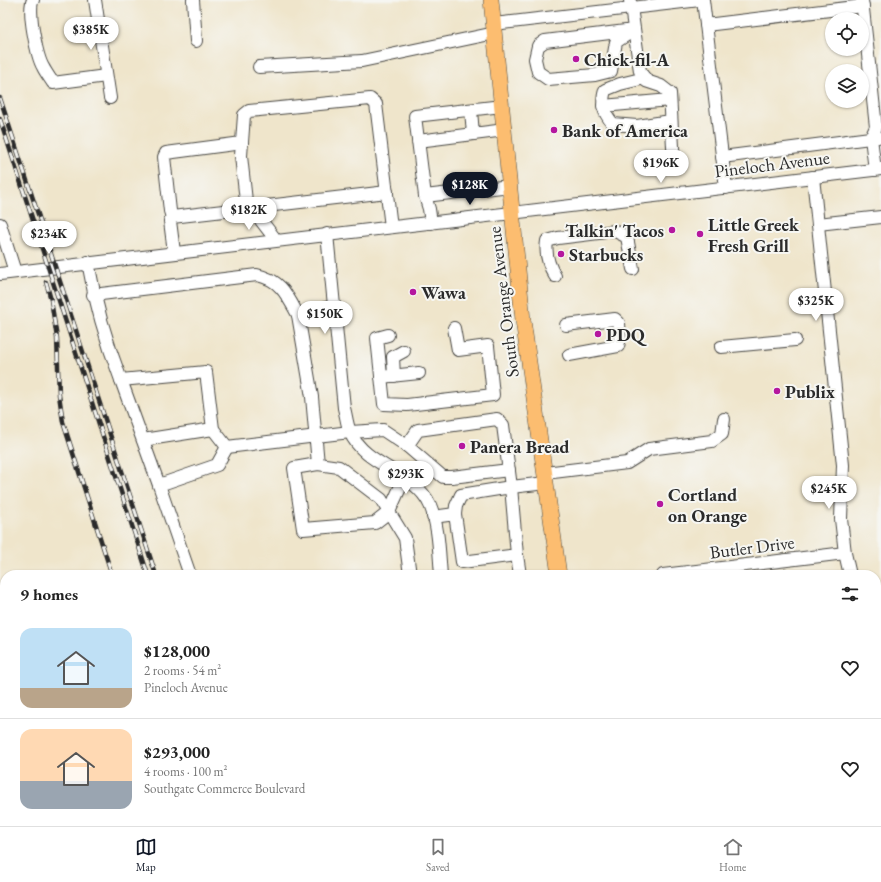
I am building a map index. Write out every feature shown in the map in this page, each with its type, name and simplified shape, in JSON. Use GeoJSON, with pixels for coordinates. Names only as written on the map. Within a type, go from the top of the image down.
{"type":"FeatureCollection","features":[{"type":"Feature","properties":{"kind":"main road","name":"South Orange Avenue"},"geometry":{"type":"LineString","coordinates":[[491,0],[523,320],[558,570]]}},
{"type":"Feature","properties":{"kind":"street"},"geometry":{"type":"LineString","coordinates":[[33,0],[31,3],[32,25],[42,66],[53,83],[106,76]]}},
{"type":"Feature","properties":{"kind":"street"},"geometry":{"type":"LineString","coordinates":[[95,0],[110,98]]}},
{"type":"Feature","properties":{"kind":"street"},"geometry":{"type":"LineString","coordinates":[[193,0],[196,41]]}},
{"type":"Feature","properties":{"kind":"street"},"geometry":{"type":"LineString","coordinates":[[259,67],[362,61],[494,28],[630,5],[700,0]]}},
{"type":"Feature","properties":{"kind":"street"},"geometry":{"type":"LineString","coordinates":[[703,0],[726,188]]}},
{"type":"Feature","properties":{"kind":"street"},"geometry":{"type":"LineString","coordinates":[[706,25],[862,3],[876,127],[878,170]]}},
{"type":"Feature","properties":{"kind":"street"},"geometry":{"type":"LineString","coordinates":[[630,5],[640,71],[646,81],[661,86],[670,93],[674,165]]}},
{"type":"Feature","properties":{"kind":"street"},"geometry":{"type":"LineString","coordinates":[[634,30],[616,42],[611,71],[595,75],[548,79],[538,72],[535,59],[538,46],[545,41],[634,30]]}},
{"type":"Feature","properties":{"kind":"street"},"geometry":{"type":"LineString","coordinates":[[591,35],[604,41],[613,60]]}},
{"type":"Feature","properties":{"kind":"street"},"geometry":{"type":"LineString","coordinates":[[645,78],[620,84],[606,90],[602,102],[605,115],[613,124],[637,126],[671,121]]}},
{"type":"Feature","properties":{"kind":"street"},"geometry":{"type":"LineString","coordinates":[[276,240],[246,201],[241,156],[244,115],[249,112],[370,99],[376,104],[391,227]]}},
{"type":"Feature","properties":{"kind":"street"},"geometry":{"type":"LineString","coordinates":[[603,106],[670,100]]}},
{"type":"Feature","properties":{"kind":"street"},"geometry":{"type":"LineString","coordinates":[[431,223],[425,196],[415,116],[502,106]]}},
{"type":"Feature","properties":{"kind":"street"},"geometry":{"type":"LineString","coordinates":[[470,110],[473,134]]}},
{"type":"Feature","properties":{"kind":"street"},"geometry":{"type":"LineString","coordinates":[[418,141],[505,130]]}},
{"type":"Feature","properties":{"kind":"street"},"geometry":{"type":"LineString","coordinates":[[722,157],[876,137]]}},
{"type":"Feature","properties":{"kind":"street"},"geometry":{"type":"LineString","coordinates":[[174,252],[170,221],[172,217],[164,157],[166,153],[242,143]]}},
{"type":"Feature","properties":{"kind":"street","name":"Pineloch Avenue"},"geometry":{"type":"LineString","coordinates":[[0,274],[88,262],[878,170]]}},
{"type":"Feature","properties":{"kind":"street"},"geometry":{"type":"LineString","coordinates":[[813,177],[843,465],[841,519],[845,553],[849,570]]}},
{"type":"Feature","properties":{"kind":"street"},"geometry":{"type":"LineString","coordinates":[[425,196],[510,186]]}},
{"type":"Feature","properties":{"kind":"street"},"geometry":{"type":"LineString","coordinates":[[172,217],[252,209],[387,192]]}},
{"type":"Feature","properties":{"kind":"street"},"geometry":{"type":"LineString","coordinates":[[818,224],[881,217]]}},
{"type":"Feature","properties":{"kind":"street"},"geometry":{"type":"LineString","coordinates":[[0,224],[15,272]]}},
{"type":"Feature","properties":{"kind":"street"},"geometry":{"type":"LineString","coordinates":[[555,276],[550,269],[547,241],[558,238],[615,231],[627,237],[633,269]]}},
{"type":"Feature","properties":{"kind":"street"},"geometry":{"type":"LineString","coordinates":[[327,234],[344,408],[350,432],[364,452],[420,490],[430,505],[440,570]]}},
{"type":"Feature","properties":{"kind":"street"},"geometry":{"type":"LineString","coordinates":[[88,262],[94,295],[108,346],[143,440],[188,570]]}},
{"type":"Feature","properties":{"kind":"street"},"geometry":{"type":"LineString","coordinates":[[94,295],[257,275],[267,277],[284,289],[298,315],[312,397],[318,464]]}},
{"type":"Feature","properties":{"kind":"street"},"geometry":{"type":"LineString","coordinates":[[298,315],[334,306]]}},
{"type":"Feature","properties":{"kind":"street"},"geometry":{"type":"LineString","coordinates":[[566,325],[615,319],[619,323],[620,338],[618,346],[594,349],[569,355]]}},
{"type":"Feature","properties":{"kind":"street"},"geometry":{"type":"LineString","coordinates":[[388,335],[377,338],[384,404],[407,405],[493,395],[488,346],[458,350],[454,328]]}},
{"type":"Feature","properties":{"kind":"street"},"geometry":{"type":"LineString","coordinates":[[721,347],[795,340]]}},
{"type":"Feature","properties":{"kind":"street"},"geometry":{"type":"LineString","coordinates":[[394,376],[393,357],[404,351]]}},
{"type":"Feature","properties":{"kind":"street"},"geometry":{"type":"LineString","coordinates":[[120,380],[206,372],[214,429],[227,447]]}},
{"type":"Feature","properties":{"kind":"street"},"geometry":{"type":"LineString","coordinates":[[381,377],[419,373]]}},
{"type":"Feature","properties":{"kind":"street"},"geometry":{"type":"LineString","coordinates":[[407,446],[418,430],[497,419],[503,425],[519,570]]}},
{"type":"Feature","properties":{"kind":"street"},"geometry":{"type":"LineString","coordinates":[[517,555],[462,562],[455,514],[456,506],[461,495],[511,487],[546,478],[627,463],[648,450],[712,441],[722,434],[724,419]]}},
{"type":"Feature","properties":{"kind":"street"},"geometry":{"type":"LineString","coordinates":[[143,440],[214,429]]}},
{"type":"Feature","properties":{"kind":"street"},"geometry":{"type":"LineString","coordinates":[[227,447],[350,432],[383,430],[407,446],[443,477],[509,470]]}},
{"type":"Feature","properties":{"kind":"street"},"geometry":{"type":"LineString","coordinates":[[159,485],[217,464],[227,447]]}},
{"type":"Feature","properties":{"kind":"street"},"geometry":{"type":"LineString","coordinates":[[404,479],[388,512],[375,523],[303,529],[294,468],[318,464],[339,467],[381,499],[388,512],[405,538],[409,570]]}},
{"type":"Feature","properties":{"kind":"street"},"geometry":{"type":"LineString","coordinates":[[433,517],[455,514]]}},
{"type":"Feature","properties":{"kind":"street","name":"Butler Drive"},"geometry":{"type":"LineString","coordinates":[[704,570],[845,553]]}},
{"type":"Feature","properties":{"kind":"railway"},"geometry":{"type":"LineString","coordinates":[[0,98],[154,570]]}},
{"type":"Feature","properties":{"kind":"railway"},"geometry":{"type":"LineString","coordinates":[[0,119],[146,570]]}},
{"type":"Feature","properties":{"kind":"railway"},"geometry":{"type":"LineString","coordinates":[[46,282],[51,300],[57,338],[59,395],[63,422],[110,570]]}},
{"type":"Feature","properties":{"kind":"place","name":"Chick-fil-A"},"geometry":{"type":"Point","coordinates":[576,59]}},
{"type":"Feature","properties":{"kind":"place","name":"Bank of America"},"geometry":{"type":"Point","coordinates":[554,130]}},
{"type":"Feature","properties":{"kind":"place","name":"Talkin' Tacos"},"geometry":{"type":"Point","coordinates":[672,230]}},
{"type":"Feature","properties":{"kind":"place","name":"Little Greek Fresh Grill"},"geometry":{"type":"Point","coordinates":[700,234]}},
{"type":"Feature","properties":{"kind":"place","name":"Starbucks"},"geometry":{"type":"Point","coordinates":[561,254]}},
{"type":"Feature","properties":{"kind":"place","name":"Wawa"},"geometry":{"type":"Point","coordinates":[413,292]}},
{"type":"Feature","properties":{"kind":"place","name":"PDQ"},"geometry":{"type":"Point","coordinates":[598,334]}},
{"type":"Feature","properties":{"kind":"place","name":"Publix"},"geometry":{"type":"Point","coordinates":[777,391]}},
{"type":"Feature","properties":{"kind":"place","name":"Panera Bread"},"geometry":{"type":"Point","coordinates":[462,446]}},
{"type":"Feature","properties":{"kind":"place","name":"Cortland on Orange"},"geometry":{"type":"Point","coordinates":[660,504]}}]}
